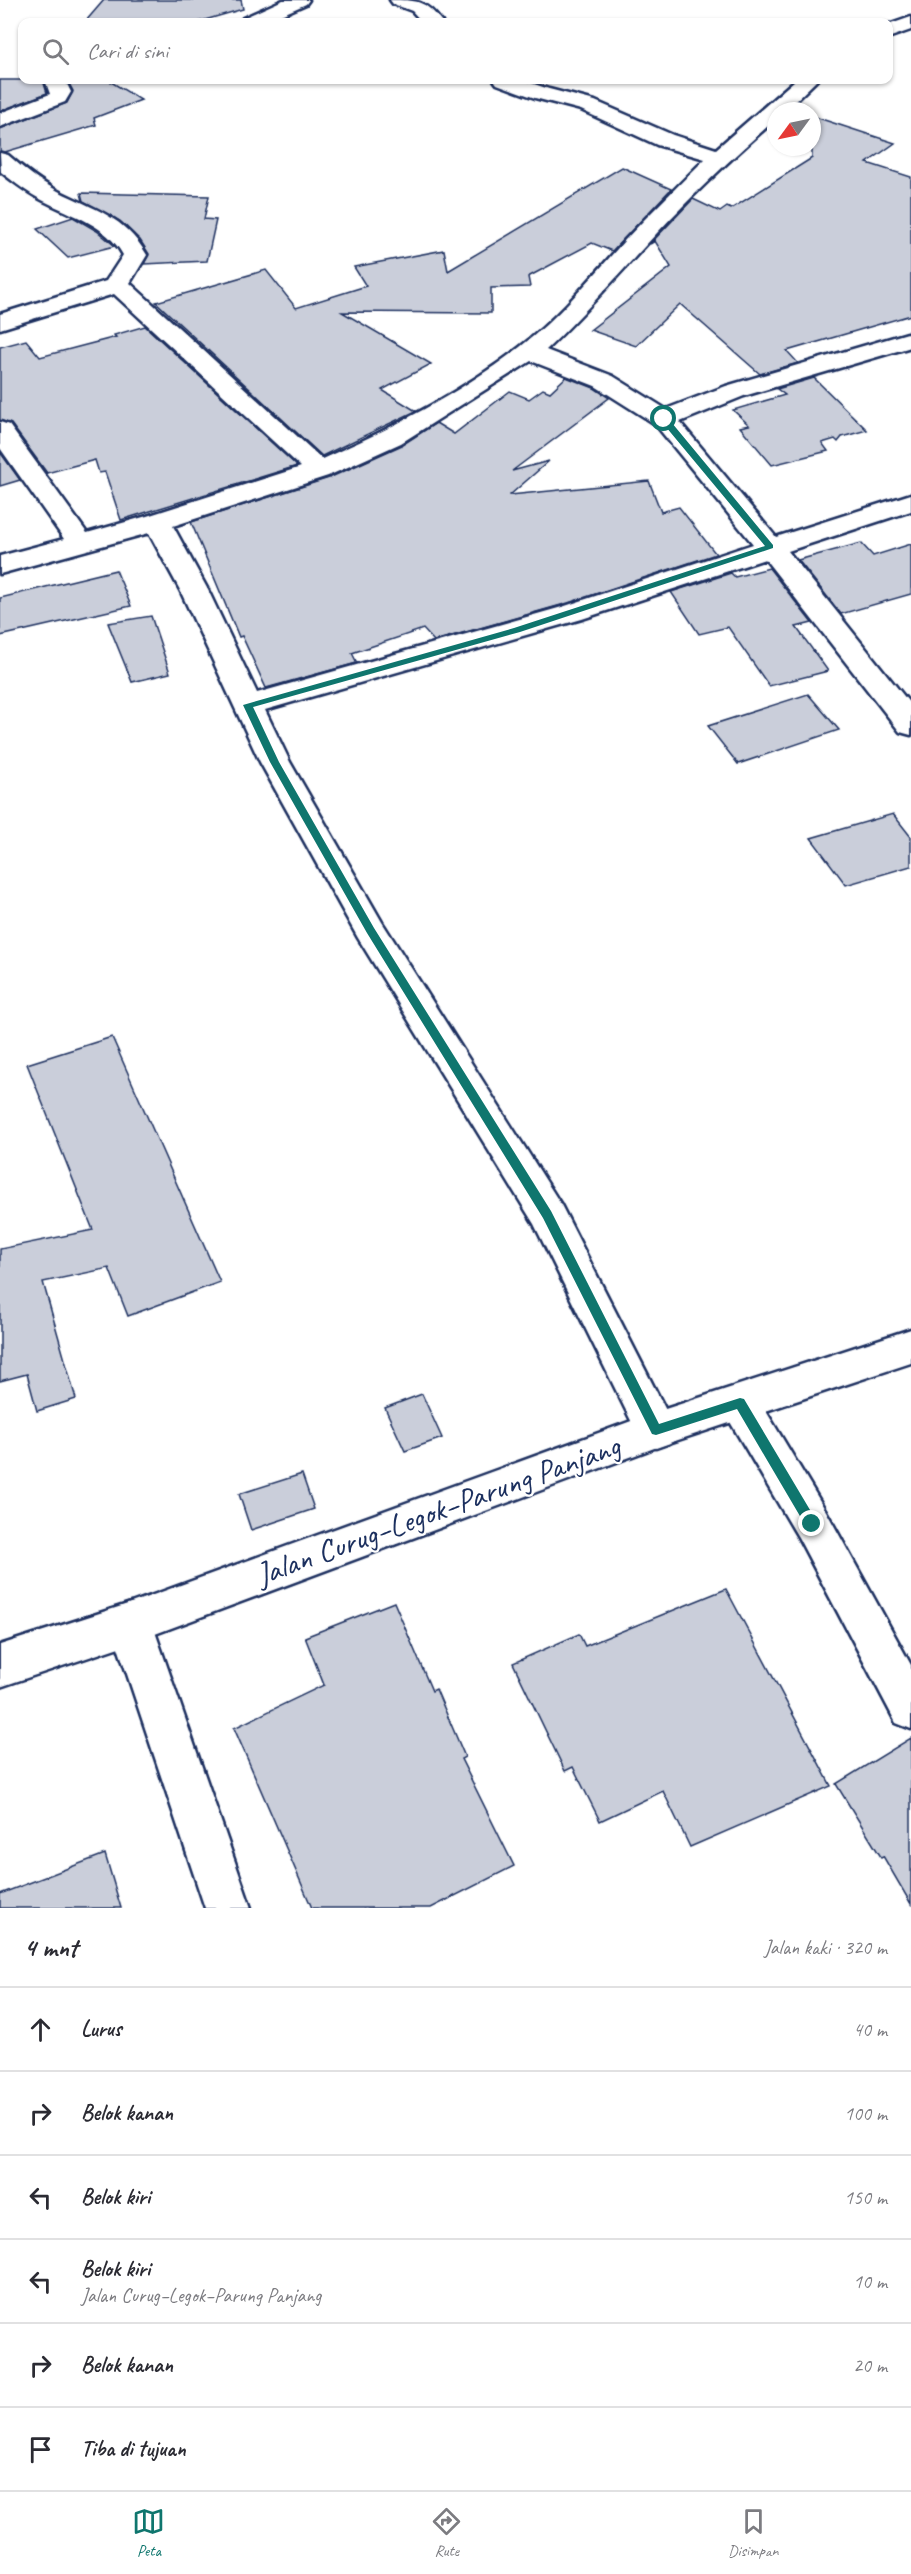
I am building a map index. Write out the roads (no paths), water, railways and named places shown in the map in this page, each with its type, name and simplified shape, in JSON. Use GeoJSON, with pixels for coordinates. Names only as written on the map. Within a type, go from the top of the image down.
{"type":"FeatureCollection","features":[{"type":"Feature","properties":{"kind":"street"},"geometry":{"type":"LineString","coordinates":[[259,18],[299,0]]}},
{"type":"Feature","properties":{"kind":"street"},"geometry":{"type":"LineString","coordinates":[[400,0],[419,7],[429,18]]}},
{"type":"Feature","properties":{"kind":"street"},"geometry":{"type":"LineString","coordinates":[[893,30],[911,23]]}},
{"type":"Feature","properties":{"kind":"street"},"geometry":{"type":"LineString","coordinates":[[0,121],[58,98],[62,92],[58,84]]}},
{"type":"Feature","properties":{"kind":"street"},"geometry":{"type":"LineString","coordinates":[[515,84],[542,94],[588,105],[665,140],[720,156]]}},
{"type":"Feature","properties":{"kind":"street"},"geometry":{"type":"LineString","coordinates":[[0,565],[157,522],[319,470],[392,438],[456,400],[529,352],[575,310],[650,227],[720,156],[802,84]]}},
{"type":"Feature","properties":{"kind":"street"},"geometry":{"type":"LineString","coordinates":[[0,160],[38,189],[99,219],[130,244],[135,255],[118,280],[118,285]]}},
{"type":"Feature","properties":{"kind":"street"},"geometry":{"type":"LineString","coordinates":[[118,285],[319,470]]}},
{"type":"Feature","properties":{"kind":"street"},"geometry":{"type":"LineString","coordinates":[[0,322],[118,285]]}},
{"type":"Feature","properties":{"kind":"street"},"geometry":{"type":"LineString","coordinates":[[664,419],[735,391],[911,339]]}},
{"type":"Feature","properties":{"kind":"street"},"geometry":{"type":"LineString","coordinates":[[529,352],[604,381],[664,419],[906,709]]}},
{"type":"Feature","properties":{"kind":"street"},"geometry":{"type":"LineString","coordinates":[[0,430],[80,542]]}},
{"type":"Feature","properties":{"kind":"street"},"geometry":{"type":"LineString","coordinates":[[248,705],[517,630],[911,502]]}},
{"type":"Feature","properties":{"kind":"street"},"geometry":{"type":"LineString","coordinates":[[157,522],[194,590],[275,762],[370,930],[547,1215],[656,1430]]}},
{"type":"Feature","properties":{"kind":"street","name":"Jalan Curug–Legok–Parung Panjang"},"geometry":{"type":"LineString","coordinates":[[0,1666],[131,1623],[656,1430],[911,1346]]}},
{"type":"Feature","properties":{"kind":"street"},"geometry":{"type":"LineString","coordinates":[[740,1403],[812,1524],[911,1708]]}},
{"type":"Feature","properties":{"kind":"street"},"geometry":{"type":"LineString","coordinates":[[131,1623],[228,1908]]}}]}
